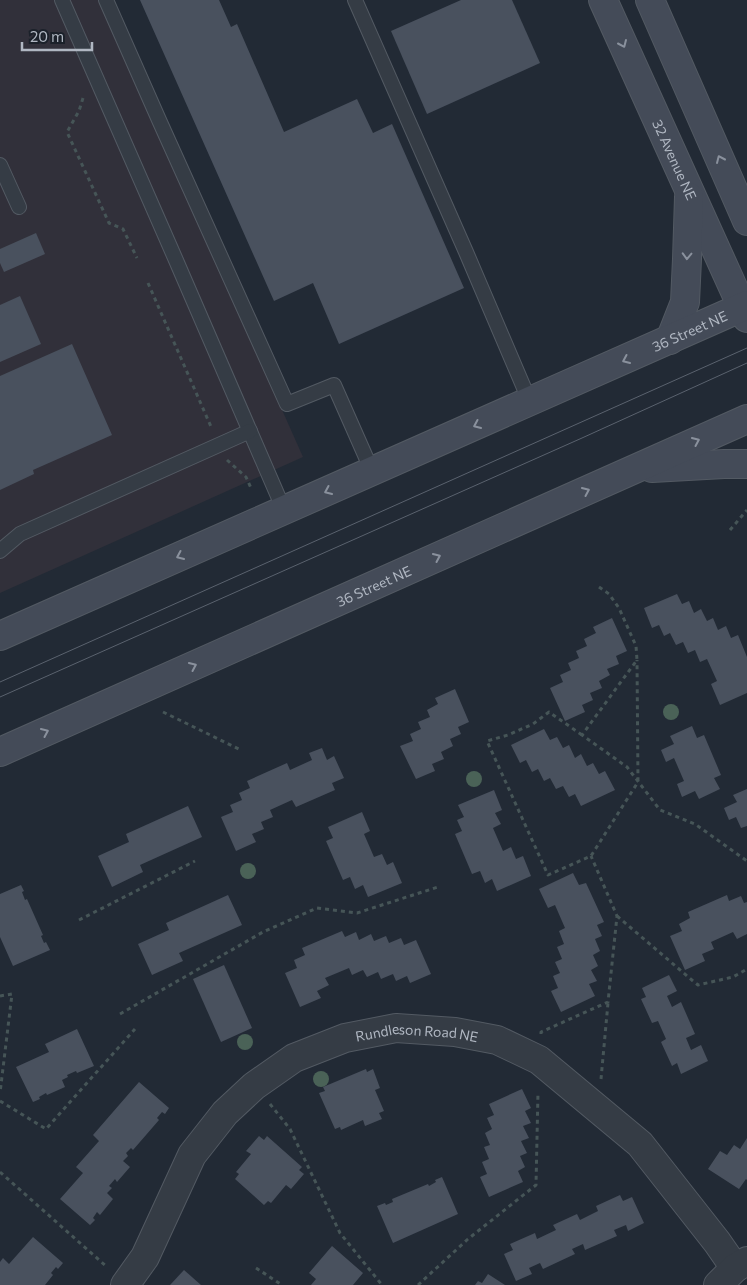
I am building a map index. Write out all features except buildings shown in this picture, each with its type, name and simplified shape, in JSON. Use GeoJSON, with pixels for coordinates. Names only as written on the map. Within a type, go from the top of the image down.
{"type":"FeatureCollection","features":[{"type":"Feature","properties":{"kind":"main road","name":"32 Avenue NE"},"geometry":{"type":"LineString","coordinates":[[603,0],[745,310]]}},
{"type":"Feature","properties":{"kind":"main road"},"geometry":{"type":"LineString","coordinates":[[650,0],[744,211]]}},
{"type":"Feature","properties":{"kind":"main road"},"geometry":{"type":"LineString","coordinates":[[670,340],[685,302],[689,190]]}},
{"type":"Feature","properties":{"kind":"main road","name":"36 Street NE"},"geometry":{"type":"LineString","coordinates":[[0,636],[670,340],[745,310]]}},
{"type":"Feature","properties":{"kind":"main road","name":"36 Street NE"},"geometry":{"type":"LineString","coordinates":[[0,752],[747,419]]}},
{"type":"Feature","properties":{"kind":"main road"},"geometry":{"type":"LineString","coordinates":[[636,468],[747,464]]}},
{"type":"Feature","properties":{"kind":"street","name":"Rundleson Road NE"},"geometry":{"type":"LineString","coordinates":[[126,1284],[145,1257],[192,1155],[225,1113],[254,1086],[294,1058],[345,1038],[396,1028],[455,1032],[497,1040],[539,1060],[640,1144],[717,1242],[733,1271]]}},
{"type":"Feature","properties":{"kind":"lane"},"geometry":{"type":"LineString","coordinates":[[62,0],[284,510]]}},
{"type":"Feature","properties":{"kind":"lane"},"geometry":{"type":"LineString","coordinates":[[106,0],[288,404],[334,385],[372,471]]}},
{"type":"Feature","properties":{"kind":"lane"},"geometry":{"type":"LineString","coordinates":[[355,0],[530,402]]}},
{"type":"Feature","properties":{"kind":"lane"},"geometry":{"type":"LineString","coordinates":[[0,166],[19,207]]}},
{"type":"Feature","properties":{"kind":"lane"},"geometry":{"type":"LineString","coordinates":[[0,551],[20,534],[250,431]]}},
{"type":"Feature","properties":{"kind":"path"},"geometry":{"type":"LineString","coordinates":[[82,92],[84,100],[67,132],[109,223],[123,229],[136,258]]}},
{"type":"Feature","properties":{"kind":"path"},"geometry":{"type":"LineString","coordinates":[[148,283],[213,432]]}},
{"type":"Feature","properties":{"kind":"path"},"geometry":{"type":"LineString","coordinates":[[223,456],[246,477],[251,488]]}},
{"type":"Feature","properties":{"kind":"path"},"geometry":{"type":"LineString","coordinates":[[730,530],[747,510]]}},
{"type":"Feature","properties":{"kind":"path"},"geometry":{"type":"LineString","coordinates":[[599,587],[609,594],[619,608],[636,646],[638,782],[591,856],[548,875],[487,741],[508,735],[533,724],[549,712],[627,767],[638,782],[660,810],[695,824],[747,862]]}},
{"type":"Feature","properties":{"kind":"path"},"geometry":{"type":"LineString","coordinates":[[582,736],[637,660]]}},
{"type":"Feature","properties":{"kind":"path"},"geometry":{"type":"LineString","coordinates":[[163,712],[241,750]]}},
{"type":"Feature","properties":{"kind":"path"},"geometry":{"type":"LineString","coordinates":[[79,920],[195,861]]}},
{"type":"Feature","properties":{"kind":"path"},"geometry":{"type":"LineString","coordinates":[[120,1014],[264,932],[317,908],[357,913],[438,887]]}},
{"type":"Feature","properties":{"kind":"path"},"geometry":{"type":"LineString","coordinates":[[617,916],[698,985],[733,977],[747,969]]}},
{"type":"Feature","properties":{"kind":"path"},"geometry":{"type":"LineString","coordinates":[[0,996],[12,994],[0,1094]]}},
{"type":"Feature","properties":{"kind":"path"},"geometry":{"type":"LineString","coordinates":[[598,1110],[608,1002]]}},
{"type":"Feature","properties":{"kind":"path"},"geometry":{"type":"LineString","coordinates":[[0,1101],[46,1129],[135,1029]]}},
{"type":"Feature","properties":{"kind":"path"},"geometry":{"type":"LineString","coordinates":[[254,1086],[290,1129],[340,1233],[382,1285]]}},
{"type":"Feature","properties":{"kind":"path"},"geometry":{"type":"LineString","coordinates":[[0,1172],[126,1284]]}},
{"type":"Feature","properties":{"kind":"path"},"geometry":{"type":"LineString","coordinates":[[256,1268],[282,1285]]}},
{"type":"Feature","properties":{"kind":"shaded area"},"geometry":{"type":"Polygon","coordinates":[[[0,0],[100,0],[303,457],[0,593],[0,0]]]}},
{"type":"Feature","properties":{"kind":"tram line"},"geometry":{"type":"LineString","coordinates":[[0,682],[747,348]]}},
{"type":"Feature","properties":{"kind":"tram line"},"geometry":{"type":"LineString","coordinates":[[0,697],[747,363]]}}]}
